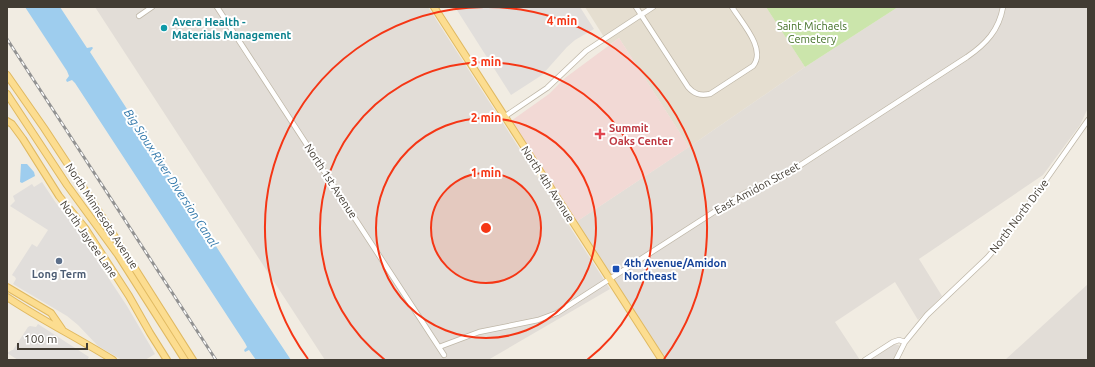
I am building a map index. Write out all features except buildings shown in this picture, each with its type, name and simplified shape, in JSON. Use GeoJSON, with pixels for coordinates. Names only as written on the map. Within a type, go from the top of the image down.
{"type":"FeatureCollection","features":[{"type":"Feature","properties":{"kind":"main road","name":"North 4th Avenue"},"geometry":{"type":"LineString","coordinates":[[434,7],[662,360]]}},
{"type":"Feature","properties":{"kind":"main road","name":"North Minnesota Avenue"},"geometry":{"type":"LineString","coordinates":[[7,75],[94,204],[193,360]]}},
{"type":"Feature","properties":{"kind":"main road","name":"North Minnesota Avenue"},"geometry":{"type":"LineString","coordinates":[[7,94],[67,185],[118,255],[185,360]]}},
{"type":"Feature","properties":{"kind":"main road","name":"North Jaycee Lane"},"geometry":{"type":"LineString","coordinates":[[7,120],[12,124],[59,196],[85,228],[132,300],[167,360]]}},
{"type":"Feature","properties":{"kind":"main road"},"geometry":{"type":"LineString","coordinates":[[7,287],[51,314],[64,331]]}},
{"type":"Feature","properties":{"kind":"main road"},"geometry":{"type":"LineString","coordinates":[[7,297],[31,313],[112,360]]}},
{"type":"Feature","properties":{"kind":"street"},"geometry":{"type":"LineString","coordinates":[[139,16],[152,7]]}},
{"type":"Feature","properties":{"kind":"street","name":"North 1st Avenue"},"geometry":{"type":"LineString","coordinates":[[217,7],[444,356]]}},
{"type":"Feature","properties":{"kind":"street"},"geometry":{"type":"LineString","coordinates":[[636,7],[688,86],[699,95],[710,94],[756,63],[758,54],[757,46],[732,7]]}},
{"type":"Feature","properties":{"kind":"street"},"geometry":{"type":"LineString","coordinates":[[504,116],[547,88],[586,51],[653,7]]}},
{"type":"Feature","properties":{"kind":"street","name":"East Amidon Street"},"geometry":{"type":"LineString","coordinates":[[439,347],[479,332],[538,320],[550,316],[735,198],[796,168],[968,57],[983,45],[991,36],[997,27],[1003,7]]}},
{"type":"Feature","properties":{"kind":"street","name":"North North Drive"},"geometry":{"type":"LineString","coordinates":[[896,360],[905,342],[927,315],[1003,240],[1088,120]]}},
{"type":"Feature","properties":{"kind":"street"},"geometry":{"type":"LineString","coordinates":[[865,360],[893,342],[899,340],[905,342]]}},
{"type":"Feature","properties":{"kind":"shaded area"},"geometry":{"type":"Polygon","coordinates":[[[95,7],[428,7],[610,289],[488,360],[325,360],[95,7]]]}},
{"type":"Feature","properties":{"kind":"shaded area"},"geometry":{"type":"Polygon","coordinates":[[[455,7],[580,7],[594,29],[575,40],[567,47],[542,75],[511,95],[455,7]]]}},
{"type":"Feature","properties":{"kind":"shaded area"},"geometry":{"type":"Polygon","coordinates":[[[585,7],[766,7],[805,67],[689,147],[619,38],[609,45],[585,7]]]}},
{"type":"Feature","properties":{"kind":"shaded area"},"geometry":{"type":"Polygon","coordinates":[[[898,7],[1087,7],[1088,108],[1080,125],[1043,175],[919,259],[942,296],[918,320],[895,282],[835,322],[860,360],[666,360],[576,222],[689,147],[805,67],[898,7]]]}},
{"type":"Feature","properties":{"kind":"shaded area","name":"Summit Oaks Center"},"geometry":{"type":"Polygon","coordinates":[[[619,38],[689,147],[576,222],[511,121],[549,94],[565,78],[619,38]]]}},
{"type":"Feature","properties":{"kind":"shaded area","name":"Long Term"},"geometry":{"type":"Polygon","coordinates":[[[42,182],[76,229],[127,306],[155,354],[145,360],[122,360],[98,346],[67,316],[13,284],[16,279],[12,275],[32,244],[37,247],[48,230],[10,206],[15,201],[13,196],[32,184],[34,187],[42,182]]]}},
{"type":"Feature","properties":{"kind":"shaded area"},"geometry":{"type":"Polygon","coordinates":[[[1088,284],[1088,360],[1005,360],[1088,284]]]}},
{"type":"Feature","properties":{"kind":"shaded area"},"geometry":{"type":"Polygon","coordinates":[[[38,324],[89,357],[87,360],[18,360],[7,353],[13,350],[28,327],[36,327],[38,324]]]}},
{"type":"Feature","properties":{"kind":"shaded area"},"geometry":{"type":"Polygon","coordinates":[[[895,344],[901,346],[894,360],[870,360],[895,344]]]}},
{"type":"Feature","properties":{"kind":"green space","name":"Saint Michaels Cemetery"},"geometry":{"type":"Polygon","coordinates":[[[766,7],[898,7],[805,67],[766,7]]]}},
{"type":"Feature","properties":{"kind":"water","name":"Big Sioux River Diversion Canal"},"geometry":{"type":"Polygon","coordinates":[[[25,7],[60,7],[87,48],[93,48],[90,52],[291,360],[256,360],[249,350],[245,352],[244,350],[247,347],[245,343],[75,83],[72,80],[67,82],[66,80],[69,76],[67,71],[25,7]]]}},
{"type":"Feature","properties":{"kind":"water"},"geometry":{"type":"Polygon","coordinates":[[[21,164],[27,164],[34,172],[35,176],[22,183],[20,182],[21,164]]]}},
{"type":"Feature","properties":{"kind":"railway"},"geometry":{"type":"LineString","coordinates":[[7,39],[216,360]]}},
{"type":"Feature","properties":{"kind":"place","name":"Avera Health - Materials Management"},"geometry":{"type":"Point","coordinates":[164,28]}},
{"type":"Feature","properties":{"kind":"place","name":"Summit Oaks Center"},"geometry":{"type":"Point","coordinates":[600,134]}},
{"type":"Feature","properties":{"kind":"place","name":"Long Term"},"geometry":{"type":"Point","coordinates":[59,261]}},
{"type":"Feature","properties":{"kind":"place","name":"4th Avenue/Amidon Northeast"},"geometry":{"type":"Point","coordinates":[616,269]}}]}
